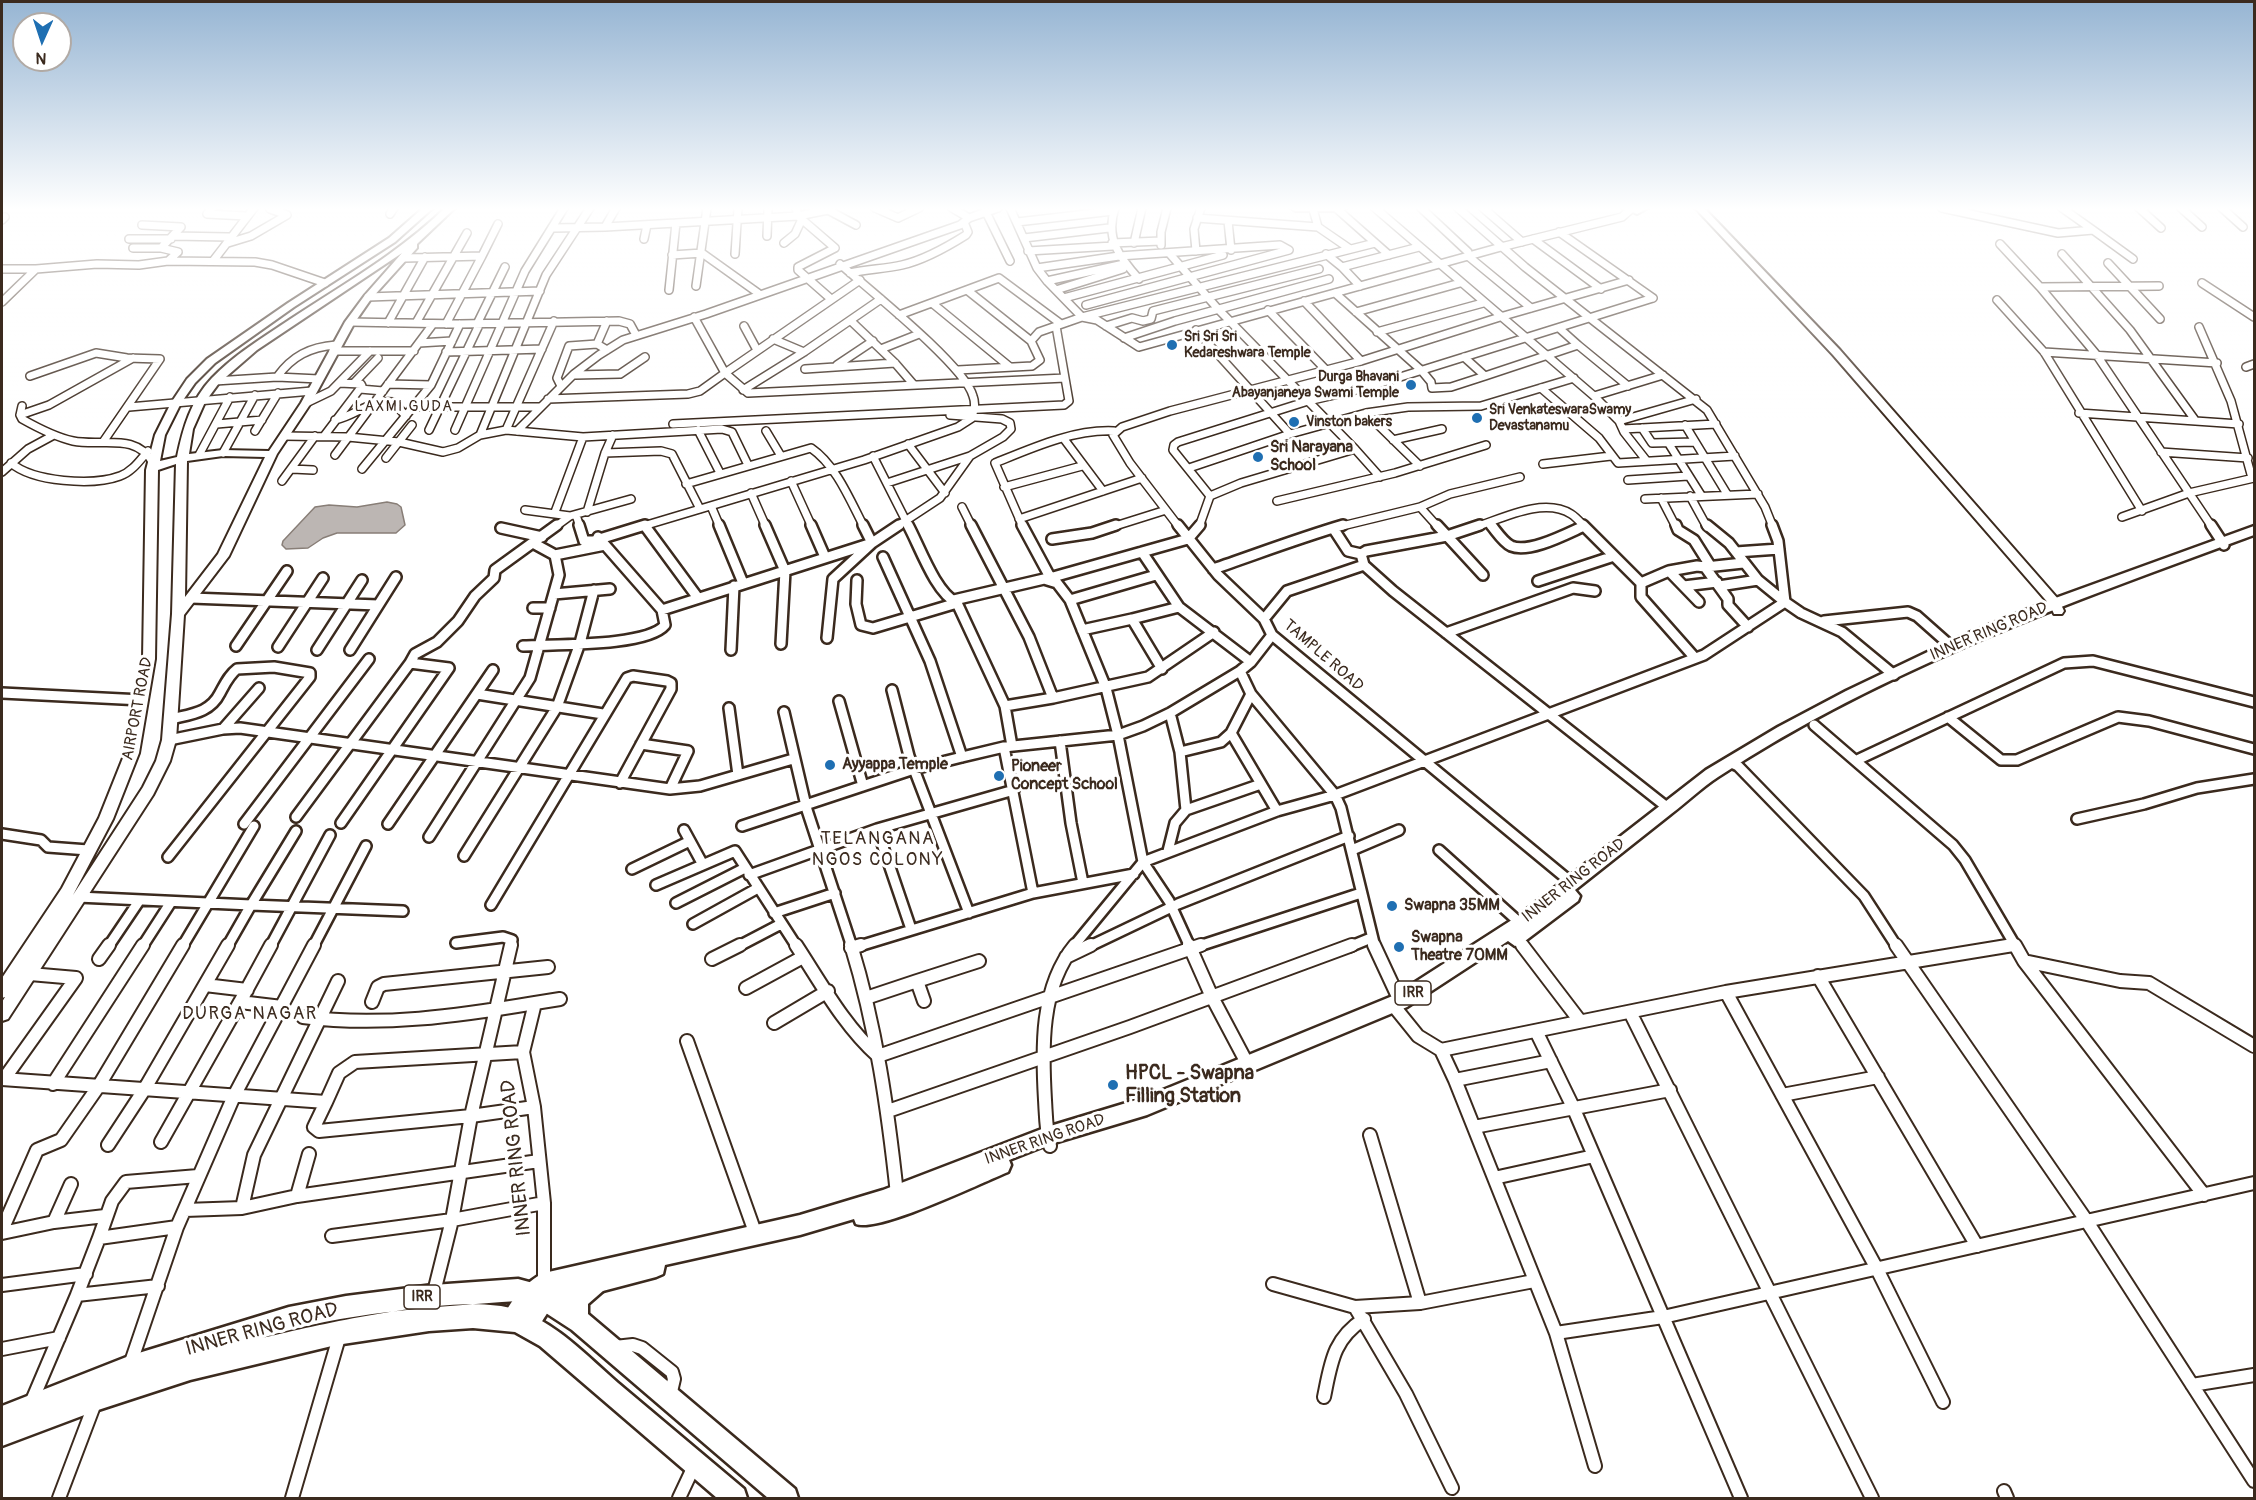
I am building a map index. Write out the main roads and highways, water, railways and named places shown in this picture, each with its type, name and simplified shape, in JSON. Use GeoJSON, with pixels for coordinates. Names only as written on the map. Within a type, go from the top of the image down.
{"type":"FeatureCollection","features":[{"type":"Feature","properties":{"kind":"highway"},"geometry":{"type":"LineString","coordinates":[[580,1322],[576,1315],[575,1305],[586,1287],[596,1282]]}},
{"type":"Feature","properties":{"kind":"highway","name":"INNER RING ROAD"},"geometry":{"type":"LineString","coordinates":[[2,1418],[129,1368],[289,1318],[346,1307],[487,1290],[541,1292],[610,1347],[786,1498]]}},
{"type":"Feature","properties":{"kind":"highway","name":"INNER RING ROAD"},"geometry":{"type":"LineString","coordinates":[[2,1434],[97,1398],[220,1360],[340,1331],[422,1320],[478,1316],[520,1323],[548,1338],[735,1498]]}},
{"type":"Feature","properties":{"kind":"main road","name":"AIRPORT ROAD"},"geometry":{"type":"LineString","coordinates":[[2,991],[67,892],[106,819],[132,753],[149,659],[153,466],[160,435],[176,403],[191,381],[211,362],[333,278]]}},
{"type":"Feature","properties":{"kind":"main road","name":"AIRPORT ROAD"},"geometry":{"type":"LineString","coordinates":[[2,1014],[148,791],[164,761],[171,719],[178,614],[182,460],[188,429],[200,402],[214,381],[253,348],[359,278]]}},
{"type":"Feature","properties":{"kind":"main road"},"geometry":{"type":"LineString","coordinates":[[178,614],[223,556],[272,454],[306,402],[350,322],[368,297],[386,278]]}},
{"type":"Feature","properties":{"kind":"main road"},"geometry":{"type":"LineString","coordinates":[[1768,278],[1894,417],[2057,607]]}},
{"type":"Feature","properties":{"kind":"main road"},"geometry":{"type":"LineString","coordinates":[[191,381],[214,381]]}},
{"type":"Feature","properties":{"kind":"main road"},"geometry":{"type":"LineString","coordinates":[[153,466],[199,455],[272,454]]}},
{"type":"Feature","properties":{"kind":"main road","name":"INNER RING ROAD"},"geometry":{"type":"LineString","coordinates":[[1519,931],[1572,883],[1668,808],[1733,764],[1851,694],[1952,647],[2254,530]]}},
{"type":"Feature","properties":{"kind":"main road","name":"INNER RING ROAD"},"geometry":{"type":"LineString","coordinates":[[2222,543],[2254,535]]}},
{"type":"Feature","properties":{"kind":"main road","name":"INNER RING ROAD"},"geometry":{"type":"LineString","coordinates":[[541,1292],[556,1293],[801,1234],[900,1206],[1048,1141],[1143,1118],[1316,1047],[1446,984],[1669,818],[1733,764],[1944,659],[2057,607]]}},
{"type":"Feature","properties":{"kind":"main road","name":"INNER RING ROAD"},"geometry":{"type":"LineString","coordinates":[[541,1292],[834,1215],[1147,1106],[1400,1006]]}},
{"type":"Feature","properties":{"kind":"main road"},"geometry":{"type":"LineString","coordinates":[[520,1323],[541,1292]]}},
{"type":"Feature","properties":{"kind":"place","name":"Sri Sri Sri Kedareshwara Temple"},"geometry":{"type":"Point","coordinates":[1172,345]}},
{"type":"Feature","properties":{"kind":"place","name":"Durga Bhavani Abayanjaneya Swami Temple"},"geometry":{"type":"Point","coordinates":[1411,385]}},
{"type":"Feature","properties":{"kind":"place","name":"Sri VenkateswaraSwamy Devastanamu"},"geometry":{"type":"Point","coordinates":[1477,418]}},
{"type":"Feature","properties":{"kind":"place","name":"Vinston bakers"},"geometry":{"type":"Point","coordinates":[1294,422]}},
{"type":"Feature","properties":{"kind":"place","name":"Sri Narayana School"},"geometry":{"type":"Point","coordinates":[1258,457]}},
{"type":"Feature","properties":{"kind":"place","name":"Ayyappa Temple"},"geometry":{"type":"Point","coordinates":[830,765]}},
{"type":"Feature","properties":{"kind":"place","name":"Pioneer Concept School"},"geometry":{"type":"Point","coordinates":[999,776]}},
{"type":"Feature","properties":{"kind":"place","name":"Swapna 35MM"},"geometry":{"type":"Point","coordinates":[1392,906]}},
{"type":"Feature","properties":{"kind":"place","name":"Swapna Theatre 70MM"},"geometry":{"type":"Point","coordinates":[1399,947]}},
{"type":"Feature","properties":{"kind":"place","name":"HPCL - Swapna Filling Station"},"geometry":{"type":"Point","coordinates":[1113,1085]}},
{"type":"Feature","properties":{"kind":"district","name":"LAXMI GUDA"},"geometry":{"type":"Point","coordinates":[404,407]}},
{"type":"Feature","properties":{"kind":"district","name":"TELANGANA NGOS COLONY"},"geometry":{"type":"Point","coordinates":[878,849]}},
{"type":"Feature","properties":{"kind":"district","name":"DURGA NAGAR"},"geometry":{"type":"Point","coordinates":[250,1014]}}]}
